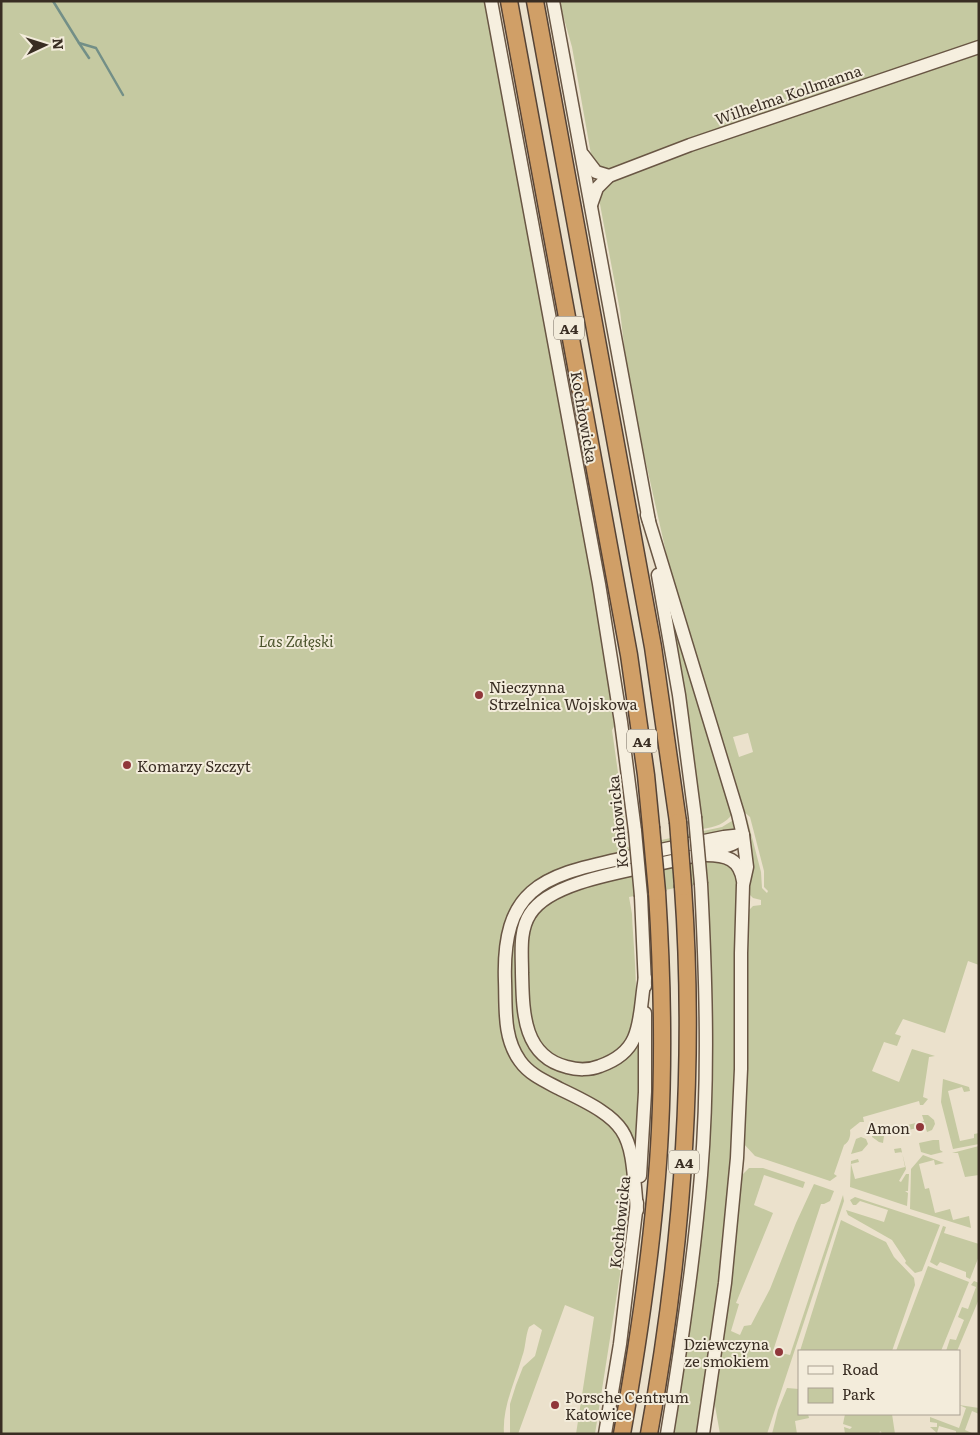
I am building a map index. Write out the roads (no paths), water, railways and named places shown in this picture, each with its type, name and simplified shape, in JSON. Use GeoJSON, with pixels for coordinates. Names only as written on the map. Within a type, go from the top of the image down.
{"type":"FeatureCollection","features":[{"type":"Feature","properties":{"kind":"highway","name":"A4"},"geometry":{"type":"LineString","coordinates":[[509,1],[629,655],[646,775],[657,892],[662,1018],[660,1132],[642,1317],[622,1434]]}},
{"type":"Feature","properties":{"kind":"highway","name":"A4"},"geometry":{"type":"LineString","coordinates":[[535,1],[652,637],[678,822],[684,887],[688,998],[685,1147],[674,1276],[649,1434]]}},
{"type":"Feature","properties":{"kind":"street","name":"Kochłowicka"},"geometry":{"type":"LineString","coordinates":[[491,1],[608,637],[635,831],[641,896],[645,978],[644,1092],[637,1210],[623,1325],[605,1434]]}},
{"type":"Feature","properties":{"kind":"street"},"geometry":{"type":"LineString","coordinates":[[553,1],[679,695],[695,818],[701,884],[706,1014],[701,1173],[691,1277],[667,1434]]}},
{"type":"Feature","properties":{"kind":"street","name":"Wilhelma Kollmanna"},"geometry":{"type":"LineString","coordinates":[[609,176],[690,145],[979,47]]}},
{"type":"Feature","properties":{"kind":"street"},"geometry":{"type":"LineString","coordinates":[[581,152],[596,172],[609,176],[597,188],[590,205]]}},
{"type":"Feature","properties":{"kind":"street"},"geometry":{"type":"LineString","coordinates":[[647,515],[743,835],[747,867],[744,886],[737,1158],[725,1284],[702,1434]]}},
{"type":"Feature","properties":{"kind":"street"},"geometry":{"type":"LineString","coordinates":[[645,978],[635,1037],[628,1049],[609,1063],[597,1068],[580,1069],[560,1066],[548,1059],[539,1050],[530,1038],[526,1026],[523,1011],[522,942],[524,926],[540,901],[568,885],[701,855],[735,844],[743,835]]}},
{"type":"Feature","properties":{"kind":"street"},"geometry":{"type":"LineString","coordinates":[[637,1210],[632,1152],[619,1126],[598,1107],[530,1072],[513,1048],[507,1023],[504,958],[508,930],[519,907],[530,892],[560,874],[655,851],[743,835]]}},
{"type":"Feature","properties":{"kind":"street"},"geometry":{"type":"LineString","coordinates":[[701,855],[731,858],[739,866],[744,886]]}},
{"type":"Feature","properties":{"kind":"waterway"},"geometry":{"type":"LineString","coordinates":[[53,1],[79,43],[96,48],[123,95]]}},
{"type":"Feature","properties":{"kind":"waterway"},"geometry":{"type":"LineString","coordinates":[[79,43],[89,58]]}},
{"type":"Feature","properties":{"kind":"place","name":"Nieczynna Strzelnica Wojskowa"},"geometry":{"type":"Point","coordinates":[479,695]}},
{"type":"Feature","properties":{"kind":"place","name":"Komarzy Szczyt"},"geometry":{"type":"Point","coordinates":[127,765]}},
{"type":"Feature","properties":{"kind":"place","name":"Amon"},"geometry":{"type":"Point","coordinates":[920,1127]}},
{"type":"Feature","properties":{"kind":"place","name":"Dziewczyna ze smokiem"},"geometry":{"type":"Point","coordinates":[779,1352]}},
{"type":"Feature","properties":{"kind":"place","name":"Porsche Centrum Katowice"},"geometry":{"type":"Point","coordinates":[555,1405]}},
{"type":"Feature","properties":{"kind":"park label","name":"Las Załęski"},"geometry":{"type":"Point","coordinates":[296,640]}}]}
